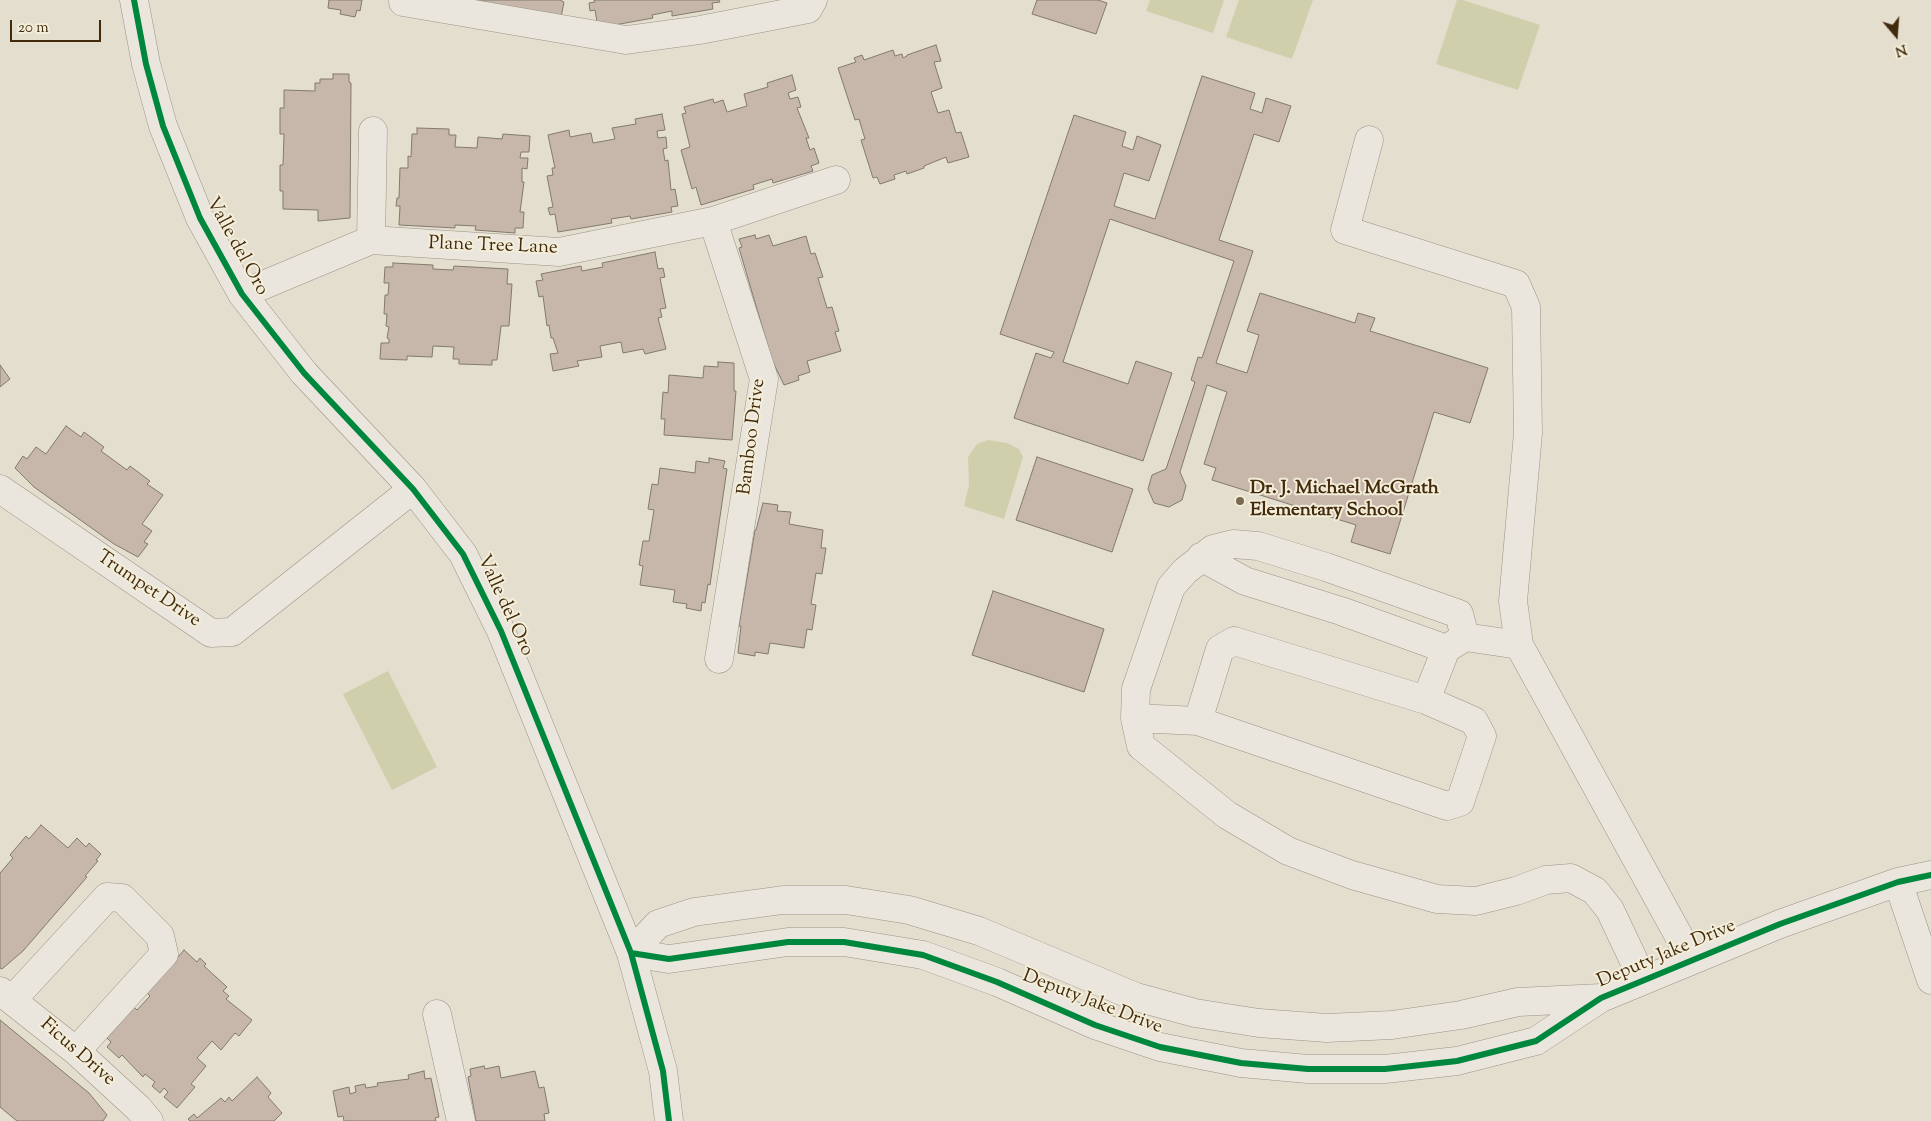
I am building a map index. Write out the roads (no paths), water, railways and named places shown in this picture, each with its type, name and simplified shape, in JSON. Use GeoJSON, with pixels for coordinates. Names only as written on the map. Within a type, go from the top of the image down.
{"type":"FeatureCollection","features":[{"type":"Feature","properties":{"kind":"street","name":"Valle del Oro"},"geometry":{"type":"LineString","coordinates":[[134,0],[146,64],[163,126],[200,218],[242,294],[304,373],[413,489],[463,554],[502,631],[631,953],[663,1071],[669,1121]]}},
{"type":"Feature","properties":{"kind":"street"},"geometry":{"type":"LineString","coordinates":[[403,0],[403,2],[626,40],[700,30],[808,9],[813,0]]}},
{"type":"Feature","properties":{"kind":"street"},"geometry":{"type":"LineString","coordinates":[[371,240],[373,131]]}},
{"type":"Feature","properties":{"kind":"street"},"geometry":{"type":"LineString","coordinates":[[1369,140],[1346,230],[1516,284],[1526,307],[1528,434],[1513,601],[1519,645],[1692,960]]}},
{"type":"Feature","properties":{"kind":"street","name":"Plane Tree Lane"},"geometry":{"type":"LineString","coordinates":[[242,294],[371,240],[559,252],[713,221],[836,180]]}},
{"type":"Feature","properties":{"kind":"street","name":"Bamboo Drive"},"geometry":{"type":"LineString","coordinates":[[713,221],[764,379],[719,659]]}},
{"type":"Feature","properties":{"kind":"street","name":"Trumpet Drive"},"geometry":{"type":"LineString","coordinates":[[0,489],[211,632],[232,632],[413,489]]}},
{"type":"Feature","properties":{"kind":"street"},"geometry":{"type":"LineString","coordinates":[[1426,700],[1456,643],[1459,614],[1258,546],[1233,544],[1213,549],[1171,587],[1136,689],[1135,718],[1141,746],[1227,815],[1288,851],[1352,875],[1437,898],[1476,901],[1516,891],[1546,880],[1571,878],[1595,891],[1610,910],[1643,980]]}},
{"type":"Feature","properties":{"kind":"street"},"geometry":{"type":"LineString","coordinates":[[1201,558],[1246,581],[1341,611],[1456,643],[1519,645]]}},
{"type":"Feature","properties":{"kind":"street"},"geometry":{"type":"LineString","coordinates":[[1135,718],[1198,720],[1447,806],[1460,802],[1482,736],[1474,721],[1426,700],[1234,641],[1220,649],[1198,720]]}},
{"type":"Feature","properties":{"kind":"street","name":"Deputy Jake Drive"},"geometry":{"type":"LineString","coordinates":[[631,953],[669,959],[788,942],[844,942],[923,956],[998,982],[1095,1025],[1160,1047],[1241,1063],[1308,1068],[1385,1069],[1457,1061],[1536,1041],[1601,998],[1643,980],[1780,924],[1898,882],[1931,875]]}},
{"type":"Feature","properties":{"kind":"street"},"geometry":{"type":"LineString","coordinates":[[1898,882],[1931,980]]}},
{"type":"Feature","properties":{"kind":"street"},"geometry":{"type":"LineString","coordinates":[[7,995],[107,898],[122,898],[160,936],[164,954],[76,1052]]}},
{"type":"Feature","properties":{"kind":"street","name":"Deputy Jake Drive"},"geometry":{"type":"LineString","coordinates":[[631,953],[658,924],[694,912],[783,900],[846,900],[909,910],[979,931],[1136,997],[1195,1013],[1260,1023],[1328,1028],[1392,1025],[1462,1015],[1518,1002],[1601,998]]}},
{"type":"Feature","properties":{"kind":"street","name":"Ficus Drive"},"geometry":{"type":"LineString","coordinates":[[7,995],[76,1052],[138,1108],[149,1121]]}},
{"type":"Feature","properties":{"kind":"street"},"geometry":{"type":"LineString","coordinates":[[437,1014],[462,1121]]}},
{"type":"Feature","properties":{"kind":"place","name":"Dr. J. Michael McGrath Elementary School"},"geometry":{"type":"Point","coordinates":[1240,501]}}]}
